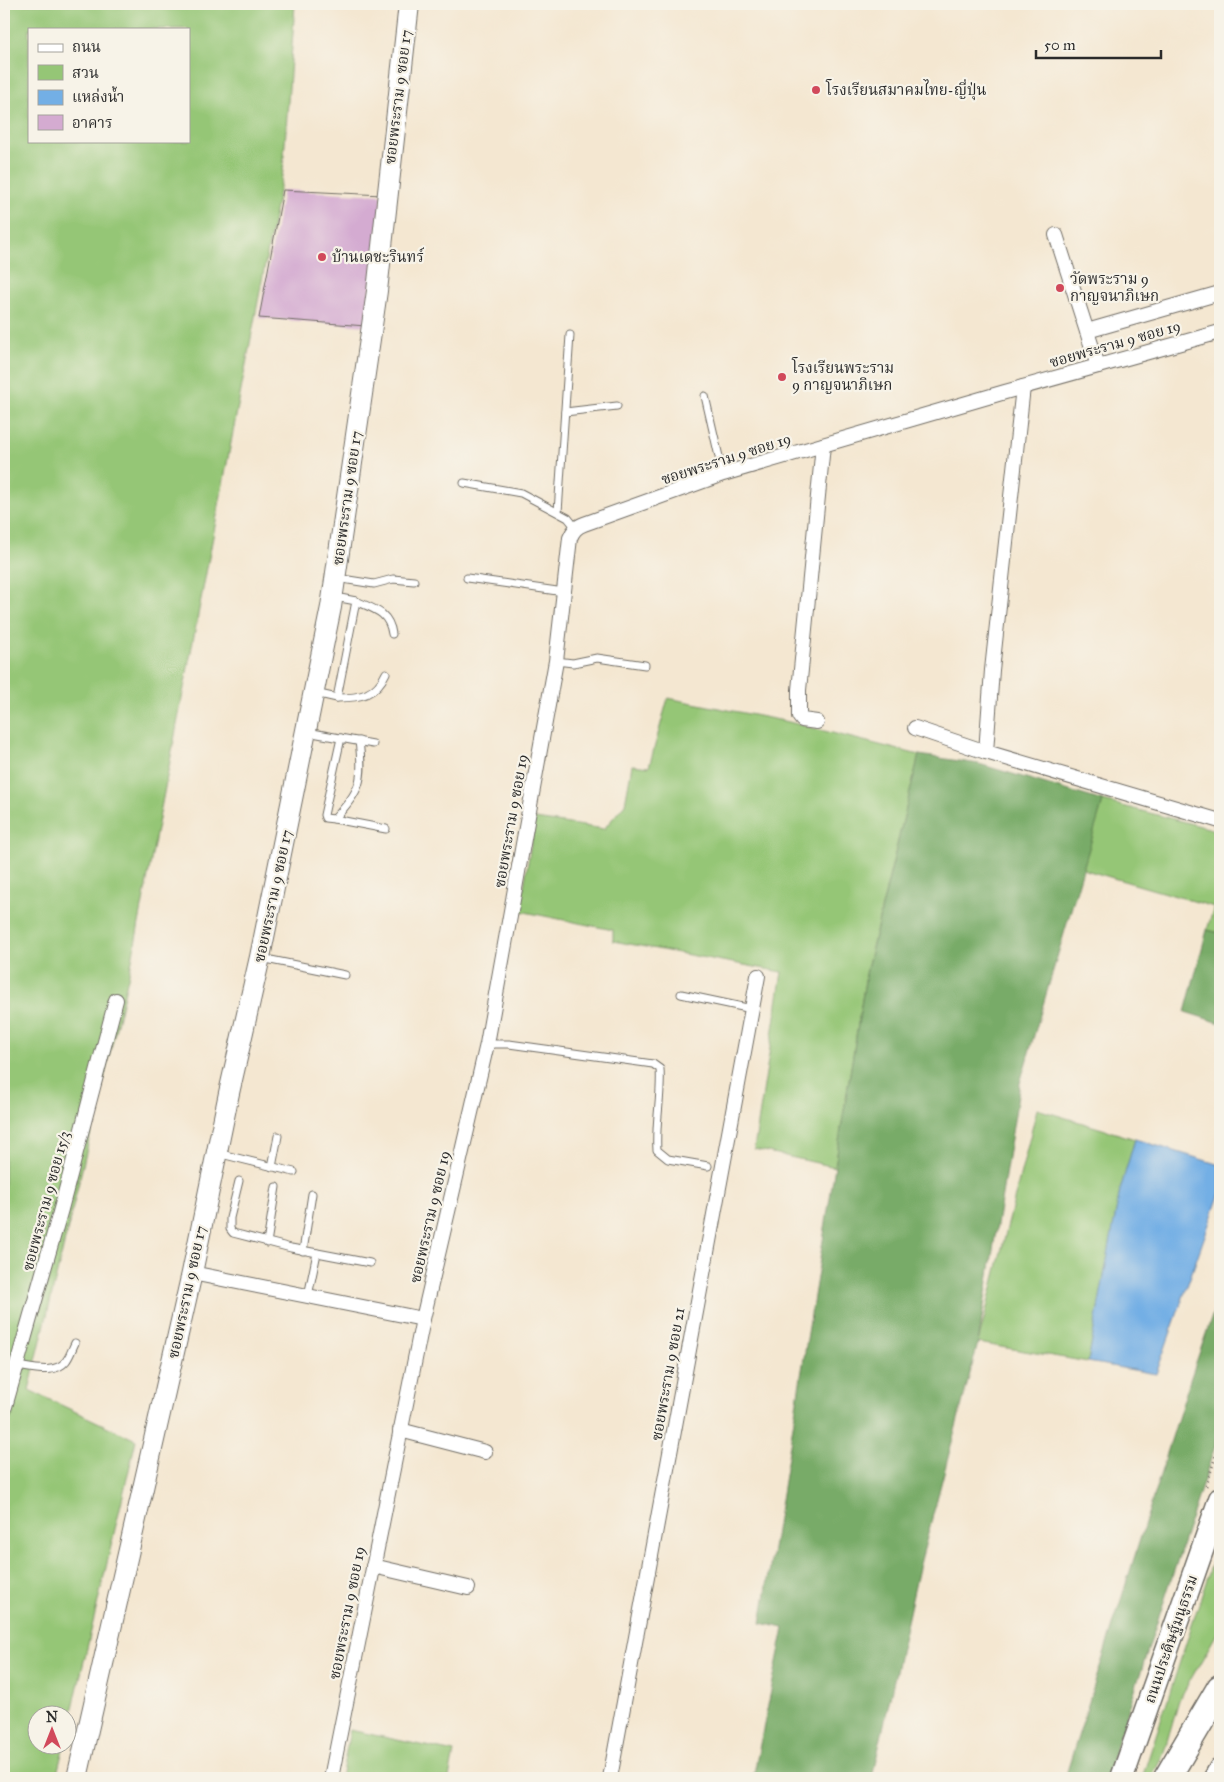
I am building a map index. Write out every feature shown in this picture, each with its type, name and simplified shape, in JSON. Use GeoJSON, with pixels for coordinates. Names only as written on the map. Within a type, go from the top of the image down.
{"type":"FeatureCollection","features":[{"type":"Feature","properties":{"kind":"highway"},"geometry":{"type":"LineString","coordinates":[[1167,1778],[1220,1688]]}},
{"type":"Feature","properties":{"kind":"main road","name":"ถนนประดิษฐ์มนูธรรม"},"geometry":{"type":"LineString","coordinates":[[1122,1778],[1220,1499]]}},
{"type":"Feature","properties":{"kind":"main road"},"geometry":{"type":"LineString","coordinates":[[1214,1778],[1220,1769]]}},
{"type":"Feature","properties":{"kind":"street","name":"ซอยพระราม 9 ซอย 17"},"geometry":{"type":"LineString","coordinates":[[77,1778],[192,1273],[260,958],[334,587],[377,291],[409,4]]}},
{"type":"Feature","properties":{"kind":"street"},"geometry":{"type":"LineString","coordinates":[[1056,235],[1098,366]]}},
{"type":"Feature","properties":{"kind":"street"},"geometry":{"type":"LineString","coordinates":[[1087,331],[1220,293]]}},
{"type":"Feature","properties":{"kind":"street","name":"ซอยพระราม 9 ซอย 19"},"geometry":{"type":"LineString","coordinates":[[331,1778],[423,1319],[487,1044],[556,661],[570,538],[576,528],[723,474],[1022,387],[1220,332]]}},
{"type":"Feature","properties":{"kind":"street"},"geometry":{"type":"LineString","coordinates":[[986,752],[992,670],[1022,387]]}},
{"type":"Feature","properties":{"kind":"street"},"geometry":{"type":"LineString","coordinates":[[817,722],[802,720],[798,716],[823,445]]}},
{"type":"Feature","properties":{"kind":"street"},"geometry":{"type":"LineString","coordinates":[[915,728],[986,752],[1220,821]]}},
{"type":"Feature","properties":{"kind":"street","name":"ซอยพระราม 9 ซอย 21"},"geometry":{"type":"LineString","coordinates":[[610,1778],[758,976]]}},
{"type":"Feature","properties":{"kind":"street","name":"ซอยพระราม 9 ซอย 15/3"},"geometry":{"type":"LineString","coordinates":[[4,1410],[62,1209],[116,1000]]}},
{"type":"Feature","properties":{"kind":"street"},"geometry":{"type":"LineString","coordinates":[[192,1273],[423,1319]]}},
{"type":"Feature","properties":{"kind":"street"},"geometry":{"type":"LineString","coordinates":[[400,1430],[485,1452]]}},
{"type":"Feature","properties":{"kind":"street"},"geometry":{"type":"LineString","coordinates":[[373,1566],[468,1588]]}},
{"type":"Feature","properties":{"kind":"lane"},"geometry":{"type":"LineString","coordinates":[[558,512],[570,335]]}},
{"type":"Feature","properties":{"kind":"lane"},"geometry":{"type":"LineString","coordinates":[[705,396],[723,474]]}},
{"type":"Feature","properties":{"kind":"lane"},"geometry":{"type":"LineString","coordinates":[[565,412],[617,406]]}},
{"type":"Feature","properties":{"kind":"lane"},"geometry":{"type":"LineString","coordinates":[[464,483],[520,493],[568,518],[576,528]]}},
{"type":"Feature","properties":{"kind":"lane"},"geometry":{"type":"LineString","coordinates":[[467,578],[564,592]]}},
{"type":"Feature","properties":{"kind":"lane"},"geometry":{"type":"LineString","coordinates":[[334,587],[374,584],[393,579],[414,581]]}},
{"type":"Feature","properties":{"kind":"lane"},"geometry":{"type":"LineString","coordinates":[[334,587],[356,601],[374,608],[385,616],[389,621],[392,634]]}},
{"type":"Feature","properties":{"kind":"lane"},"geometry":{"type":"LineString","coordinates":[[337,698],[356,601]]}},
{"type":"Feature","properties":{"kind":"lane"},"geometry":{"type":"LineString","coordinates":[[556,661],[574,663],[590,658],[598,658],[645,665]]}},
{"type":"Feature","properties":{"kind":"lane"},"geometry":{"type":"LineString","coordinates":[[314,693],[337,698],[356,697],[369,693],[380,685],[386,672]]}},
{"type":"Feature","properties":{"kind":"lane"},"geometry":{"type":"LineString","coordinates":[[306,732],[374,744]]}},
{"type":"Feature","properties":{"kind":"lane"},"geometry":{"type":"LineString","coordinates":[[340,738],[324,815],[325,818],[386,828]]}},
{"type":"Feature","properties":{"kind":"lane"},"geometry":{"type":"LineString","coordinates":[[334,819],[355,793],[360,782],[359,741]]}},
{"type":"Feature","properties":{"kind":"lane"},"geometry":{"type":"LineString","coordinates":[[260,958],[345,975]]}},
{"type":"Feature","properties":{"kind":"lane"},"geometry":{"type":"LineString","coordinates":[[681,994],[752,1008]]}},
{"type":"Feature","properties":{"kind":"lane"},"geometry":{"type":"LineString","coordinates":[[487,1044],[509,1044],[652,1064],[660,1069],[661,1080],[656,1137],[657,1150],[668,1159],[708,1166]]}},
{"type":"Feature","properties":{"kind":"lane"},"geometry":{"type":"LineString","coordinates":[[272,1167],[278,1136]]}},
{"type":"Feature","properties":{"kind":"lane"},"geometry":{"type":"LineString","coordinates":[[217,1153],[294,1172]]}},
{"type":"Feature","properties":{"kind":"lane"},"geometry":{"type":"LineString","coordinates":[[239,1180],[230,1218],[230,1229],[233,1233],[303,1251],[370,1263]]}},
{"type":"Feature","properties":{"kind":"lane"},"geometry":{"type":"LineString","coordinates":[[267,1243],[276,1188]]}},
{"type":"Feature","properties":{"kind":"lane"},"geometry":{"type":"LineString","coordinates":[[303,1251],[312,1194]]}},
{"type":"Feature","properties":{"kind":"lane"},"geometry":{"type":"LineString","coordinates":[[308,1296],[316,1253]]}},
{"type":"Feature","properties":{"kind":"lane"},"geometry":{"type":"LineString","coordinates":[[17,1366],[48,1370],[61,1366],[75,1343]]}},
{"type":"Feature","properties":{"kind":"green space"},"geometry":{"type":"Polygon","coordinates":[[[4,4],[295,4],[283,171],[131,965],[29,1390],[136,1440],[74,1704],[28,1704],[28,1754],[62,1754],[56,1778],[4,1778],[4,4]]]}},
{"type":"Feature","properties":{"kind":"green space"},"geometry":{"type":"Polygon","coordinates":[[[668,698],[789,722],[919,755],[867,968],[835,1167],[754,1149],[782,972],[613,941],[613,930],[520,911],[535,819],[604,829],[625,804],[632,765],[649,767],[668,698]]]}},
{"type":"Feature","properties":{"kind":"green space"},"geometry":{"type":"Polygon","coordinates":[[[919,755],[979,764],[1103,801],[1020,1083],[978,1343],[919,1568],[872,1778],[753,1778],[784,1628],[761,1623],[867,969],[919,755]]]}},
{"type":"Feature","properties":{"kind":"green space"},"geometry":{"type":"Polygon","coordinates":[[[1103,801],[1220,831],[1220,933],[1207,930],[1214,907],[1082,869],[1103,801]]]}},
{"type":"Feature","properties":{"kind":"green space"},"geometry":{"type":"Polygon","coordinates":[[[1207,930],[1220,933],[1220,1023],[1185,1012],[1207,930]]]}},
{"type":"Feature","properties":{"kind":"green space"},"geometry":{"type":"Polygon","coordinates":[[[1037,1109],[1135,1139],[1120,1191],[1088,1362],[978,1343],[1037,1109]]]}},
{"type":"Feature","properties":{"kind":"green space"},"geometry":{"type":"Polygon","coordinates":[[[1220,1293],[1220,1431],[1106,1778],[1065,1778],[1190,1380],[1220,1293]]]}},
{"type":"Feature","properties":{"kind":"green space"},"geometry":{"type":"Polygon","coordinates":[[[1220,1539],[1220,1628],[1179,1700],[1164,1752],[1151,1778],[1142,1778],[1220,1539]]]}},
{"type":"Feature","properties":{"kind":"green space"},"geometry":{"type":"Polygon","coordinates":[[[350,1730],[454,1752],[449,1778],[341,1778],[350,1730]]]}},
{"type":"Feature","properties":{"kind":"water"},"geometry":{"type":"Polygon","coordinates":[[[1135,1139],[1220,1165],[1220,1193],[1156,1374],[1088,1362],[1120,1190],[1135,1139]]]}},
{"type":"Feature","properties":{"kind":"building","name":"บ้านเดชะรินทร์"},"geometry":{"type":"Polygon","coordinates":[[[283,190],[382,195],[366,326],[259,318],[283,190]]]}},
{"type":"Feature","properties":{"kind":"place","name":"โรงเรียนสมาคมไทย-ญี่ปุ่น"},"geometry":{"type":"Point","coordinates":[816,90]}},
{"type":"Feature","properties":{"kind":"place","name":"บ้านเดชะรินทร์"},"geometry":{"type":"Point","coordinates":[322,257]}},
{"type":"Feature","properties":{"kind":"place","name":"วัดพระราม 9 กาญจนาภิเษก"},"geometry":{"type":"Point","coordinates":[1060,288]}},
{"type":"Feature","properties":{"kind":"place","name":"โรงเรียนพระราม 9 กาญจนาภิเษก"},"geometry":{"type":"Point","coordinates":[782,377]}}]}
